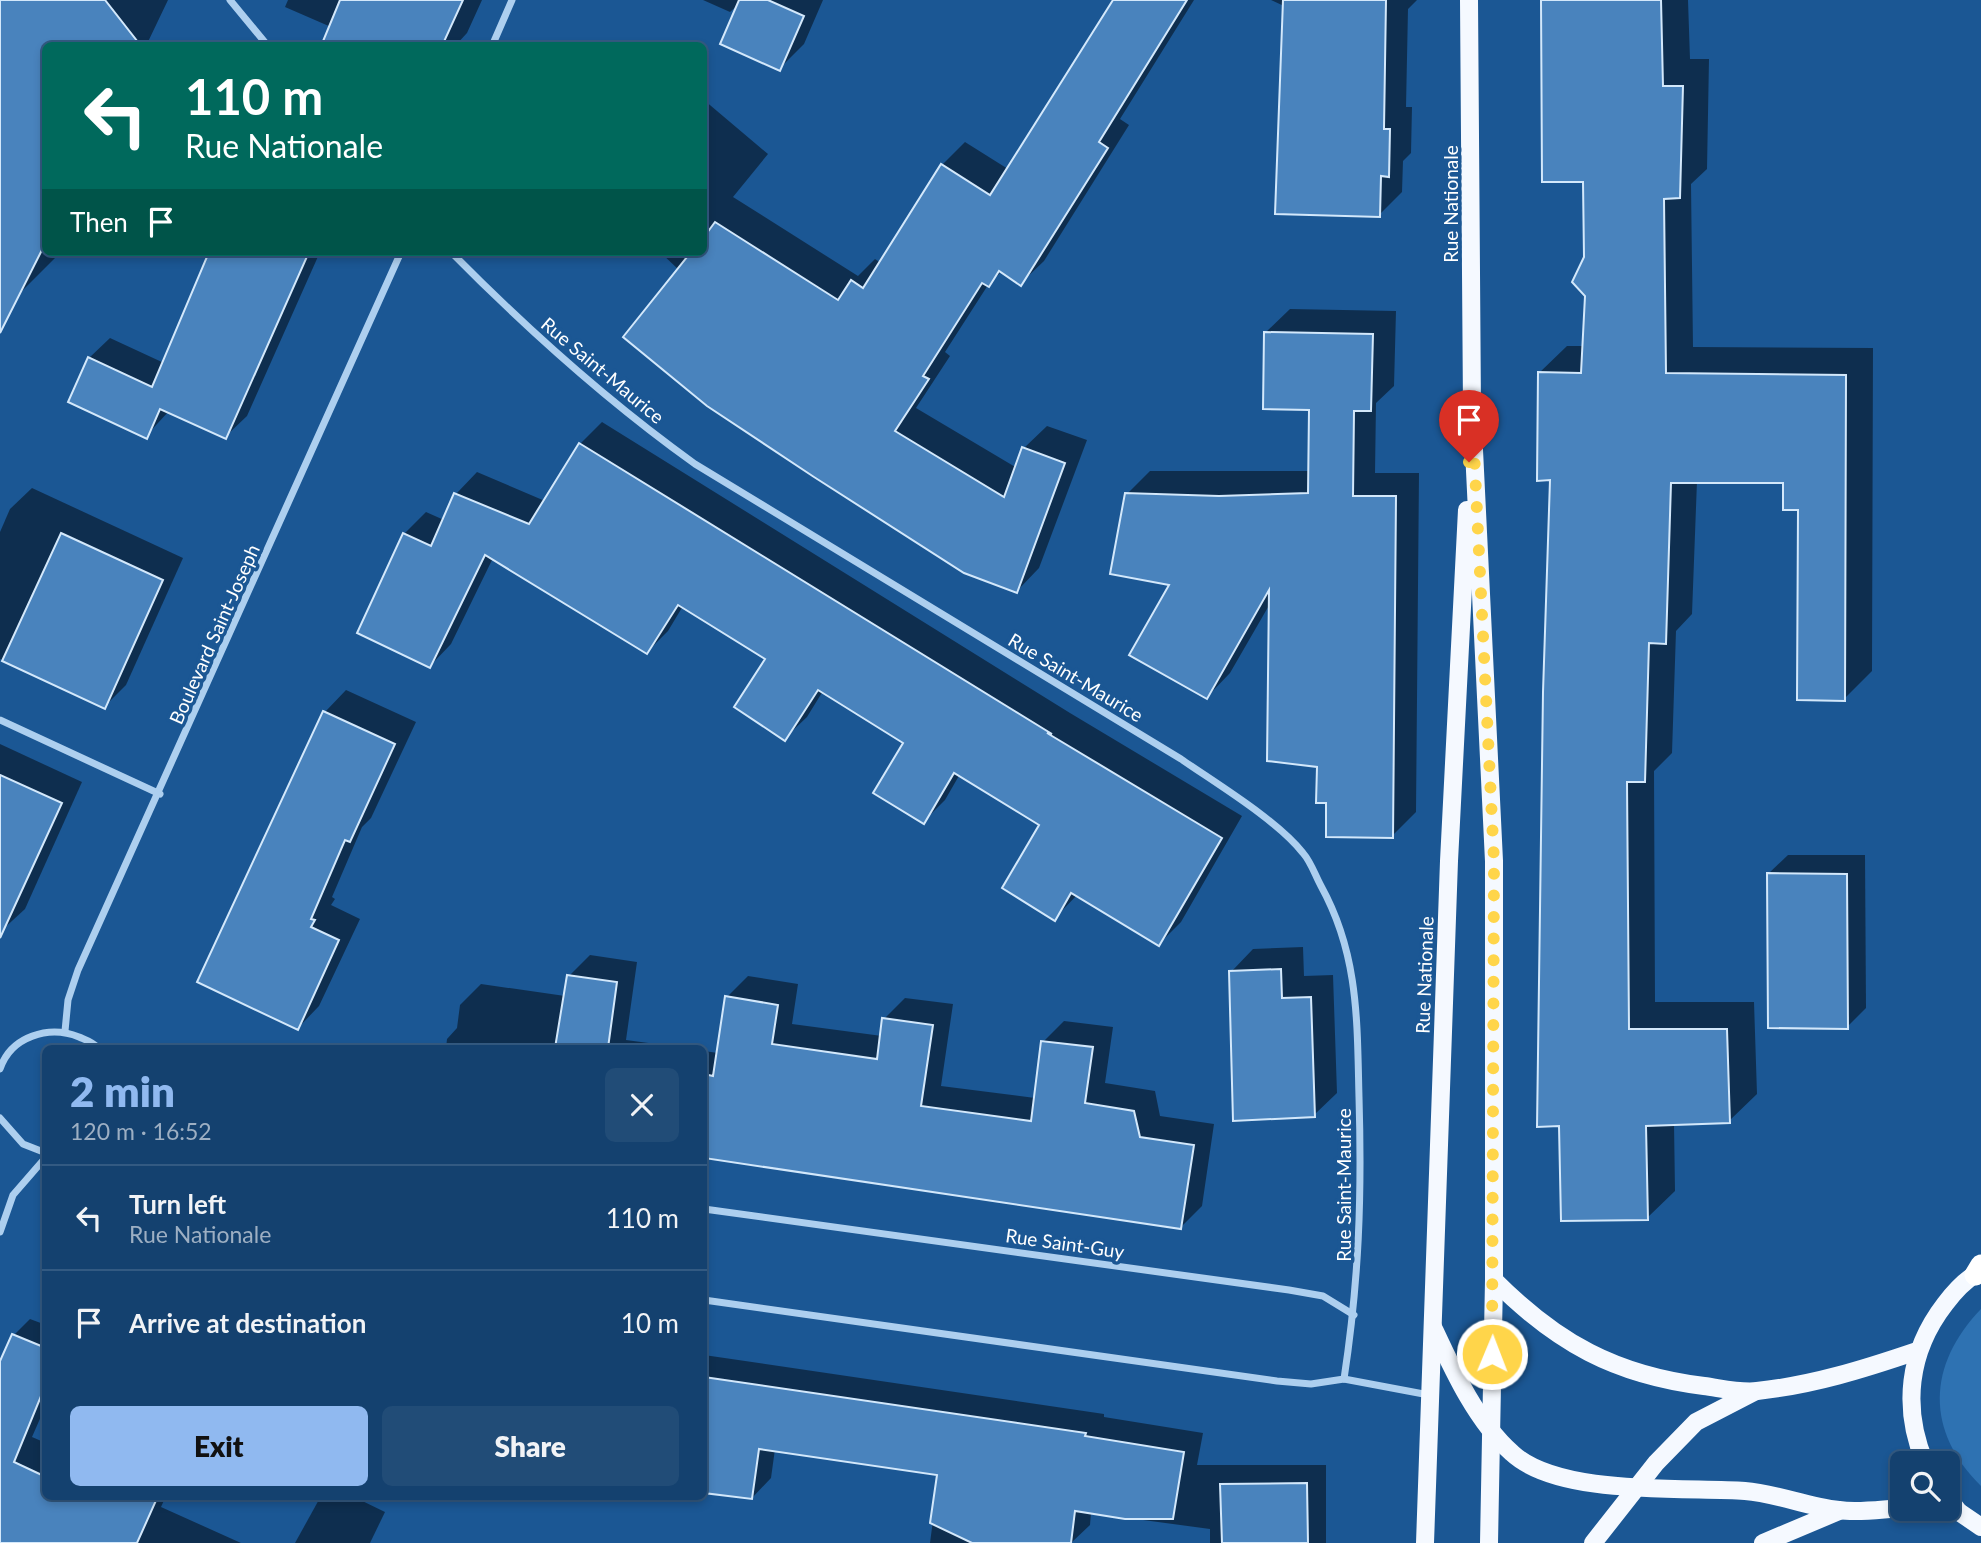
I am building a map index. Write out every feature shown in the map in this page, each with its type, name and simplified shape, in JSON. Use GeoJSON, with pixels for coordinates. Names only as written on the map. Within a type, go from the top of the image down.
{"type":"FeatureCollection","features":[{"type":"Feature","properties":{"kind":"main road","name":"Rue Nationale"},"geometry":{"type":"LineString","coordinates":[[1469,0],[1472,409],[1494,861],[1494,1280],[1489,1543]]}},
{"type":"Feature","properties":{"kind":"main road","name":"Rue Nationale"},"geometry":{"type":"LineString","coordinates":[[1425,1543],[1448,872],[1472,409]]}},
{"type":"Feature","properties":{"kind":"main road"},"geometry":{"type":"LineString","coordinates":[[1920,1451],[1914,1437],[1909,1394],[1917,1350],[1931,1321],[1951,1296],[1979,1270]]}},
{"type":"Feature","properties":{"kind":"main road"},"geometry":{"type":"LineString","coordinates":[[1494,1280],[1542,1325],[1616,1367],[1662,1380],[1754,1392],[1840,1377],[1917,1350]]}},
{"type":"Feature","properties":{"kind":"main road"},"geometry":{"type":"LineString","coordinates":[[1432,1323],[1454,1370],[1491,1429],[1512,1454],[1541,1473],[1585,1483],[1749,1491],[1839,1511],[1890,1509]]}},
{"type":"Feature","properties":{"kind":"main road"},"geometry":{"type":"LineString","coordinates":[[1592,1543],[1637,1485],[1696,1422],[1754,1392]]}},
{"type":"Feature","properties":{"kind":"main road"},"geometry":{"type":"LineString","coordinates":[[1960,1510],[1981,1527]]}},
{"type":"Feature","properties":{"kind":"main road"},"geometry":{"type":"LineString","coordinates":[[1763,1543],[1839,1511]]}},
{"type":"Feature","properties":{"kind":"street"},"geometry":{"type":"LineString","coordinates":[[230,0],[265,42]]}},
{"type":"Feature","properties":{"kind":"street"},"geometry":{"type":"LineString","coordinates":[[494,42],[512,0]]}},
{"type":"Feature","properties":{"kind":"street","name":"Boulevard Saint-Joseph"},"geometry":{"type":"LineString","coordinates":[[65,1031],[68,1000],[78,970],[160,794],[399,256]]}},
{"type":"Feature","properties":{"kind":"street","name":"Rue Saint-Maurice"},"geometry":{"type":"LineString","coordinates":[[455,256],[548,346],[641,426],[695,464],[1181,759],[1257,813],[1303,853],[1331,903],[1348,945],[1356,996],[1362,1200],[1354,1315]]}},
{"type":"Feature","properties":{"kind":"street"},"geometry":{"type":"LineString","coordinates":[[0,720],[160,794]]}},
{"type":"Feature","properties":{"kind":"street"},"geometry":{"type":"LineString","coordinates":[[0,1069],[19,1043],[40,1032],[65,1031],[96,1045]]}},
{"type":"Feature","properties":{"kind":"street"},"geometry":{"type":"LineString","coordinates":[[1,1123],[23,1144],[42,1153]]}},
{"type":"Feature","properties":{"kind":"street"},"geometry":{"type":"LineString","coordinates":[[0,1232],[13,1195],[42,1160]]}},
{"type":"Feature","properties":{"kind":"street","name":"Rue Saint-Guy"},"geometry":{"type":"LineString","coordinates":[[707,1209],[1289,1290],[1323,1296],[1354,1315]]}},
{"type":"Feature","properties":{"kind":"street"},"geometry":{"type":"LineString","coordinates":[[707,1300],[1277,1381],[1311,1384],[1344,1378],[1429,1395]]}},
{"type":"Feature","properties":{"kind":"street"},"geometry":{"type":"LineString","coordinates":[[1344,1378],[1354,1315]]}},
{"type":"Feature","properties":{"kind":"shaded area"},"geometry":{"type":"Polygon","coordinates":[[[1981,1309],[1981,1486],[1963,1465],[1960,1451],[1955,1451],[1942,1421],[1940,1398],[1943,1375],[1950,1353],[1963,1330],[1981,1309]]]}},
{"type":"Feature","properties":{"kind":"building"},"geometry":{"type":"Polygon","coordinates":[[[0,0],[105,0],[138,42],[42,42],[42,250],[0,333],[0,0]]]}},
{"type":"Feature","properties":{"kind":"building"},"geometry":{"type":"Polygon","coordinates":[[[340,0],[463,0],[444,42],[323,42],[340,0]]]}},
{"type":"Feature","properties":{"kind":"building"},"geometry":{"type":"Polygon","coordinates":[[[739,0],[768,0],[804,16],[780,71],[720,44],[739,0]]]}},
{"type":"Feature","properties":{"kind":"building"},"geometry":{"type":"Polygon","coordinates":[[[1113,0],[1187,0],[1099,142],[1108,148],[1021,286],[999,271],[989,287],[982,283],[923,376],[929,379],[895,431],[1004,497],[1022,447],[1065,463],[1017,593],[964,573],[814,477],[707,406],[623,337],[688,256],[707,256],[707,233],[715,222],[838,300],[851,280],[863,288],[941,164],[990,195],[1113,0]]]}},
{"type":"Feature","properties":{"kind":"building"},"geometry":{"type":"Polygon","coordinates":[[[1283,0],[1386,0],[1384,129],[1390,129],[1389,177],[1381,176],[1380,217],[1275,214],[1283,0]]]}},
{"type":"Feature","properties":{"kind":"building"},"geometry":{"type":"Polygon","coordinates":[[[1541,0],[1661,0],[1663,86],[1683,86],[1680,198],[1664,199],[1666,373],[1846,375],[1845,701],[1797,700],[1798,510],[1783,510],[1783,483],[1671,483],[1666,644],[1649,643],[1645,782],[1627,782],[1629,1029],[1727,1029],[1730,1123],[1646,1126],[1648,1220],[1561,1221],[1559,1126],[1537,1127],[1543,692],[1550,480],[1537,481],[1538,372],[1581,373],[1585,296],[1572,282],[1584,257],[1583,182],[1542,182],[1541,0]]]}},
{"type":"Feature","properties":{"kind":"building"},"geometry":{"type":"Polygon","coordinates":[[[207,256],[307,256],[226,439],[160,409],[147,439],[68,402],[88,357],[152,387],[207,256]]]}},
{"type":"Feature","properties":{"kind":"building"},"geometry":{"type":"Polygon","coordinates":[[[1264,332],[1373,334],[1371,411],[1354,411],[1353,496],[1396,496],[1393,838],[1326,837],[1326,803],[1316,803],[1317,767],[1267,761],[1269,590],[1207,699],[1129,655],[1169,585],[1110,574],[1125,493],[1219,496],[1308,493],[1309,410],[1263,409],[1264,332]]]}},
{"type":"Feature","properties":{"kind":"building"},"geometry":{"type":"Polygon","coordinates":[[[579,443],[1052,734],[1047,733],[1222,838],[1159,946],[1071,893],[1055,921],[1002,888],[1039,825],[954,773],[924,824],[873,793],[903,743],[818,690],[785,741],[734,707],[765,659],[678,605],[647,654],[485,555],[430,668],[357,633],[403,533],[431,546],[454,493],[529,524],[579,443]]]}},
{"type":"Feature","properties":{"kind":"building"},"geometry":{"type":"Polygon","coordinates":[[[61,533],[163,580],[105,709],[2,661],[61,533]]]}},
{"type":"Feature","properties":{"kind":"building"},"geometry":{"type":"Polygon","coordinates":[[[323,711],[395,744],[350,842],[345,840],[311,919],[315,920],[311,927],[339,940],[298,1030],[197,982],[323,711]]]}},
{"type":"Feature","properties":{"kind":"building"},"geometry":{"type":"Polygon","coordinates":[[[0,775],[62,803],[0,938],[0,775]]]}},
{"type":"Feature","properties":{"kind":"building"},"geometry":{"type":"Polygon","coordinates":[[[1767,873],[1847,874],[1848,1029],[1768,1028],[1767,873]]]}},
{"type":"Feature","properties":{"kind":"building"},"geometry":{"type":"Polygon","coordinates":[[[1281,969],[1282,998],[1311,997],[1315,1117],[1233,1121],[1229,971],[1281,969]]]}},
{"type":"Feature","properties":{"kind":"building"},"geometry":{"type":"Polygon","coordinates":[[[567,975],[617,982],[608,1045],[555,1045],[567,975]]]}},
{"type":"Feature","properties":{"kind":"building"},"geometry":{"type":"Polygon","coordinates":[[[725,996],[778,1005],[772,1044],[877,1059],[882,1018],[933,1025],[921,1106],[1031,1121],[1041,1041],[1093,1047],[1085,1103],[1134,1111],[1140,1137],[1194,1145],[1181,1229],[707,1158],[707,1075],[713,1076],[725,996]]]}},
{"type":"Feature","properties":{"kind":"building"},"geometry":{"type":"Polygon","coordinates":[[[12,1334],[42,1346],[42,1394],[14,1462],[42,1475],[42,1500],[156,1500],[137,1543],[0,1543],[0,1361],[12,1334]]]}},
{"type":"Feature","properties":{"kind":"building"},"geometry":{"type":"Polygon","coordinates":[[[707,1377],[1086,1433],[1085,1436],[1184,1452],[1173,1519],[1125,1519],[1075,1511],[1071,1543],[972,1543],[930,1523],[937,1475],[759,1449],[752,1499],[707,1493],[707,1377]]]}},
{"type":"Feature","properties":{"kind":"building"},"geometry":{"type":"Polygon","coordinates":[[[1307,1483],[1308,1543],[1222,1543],[1220,1484],[1307,1483]]]}},
{"type":"Feature","properties":{"kind":"route"},"geometry":{"type":"LineString","coordinates":[[1469,462],[1472,409],[1494,861],[1492,1354]]}}]}
